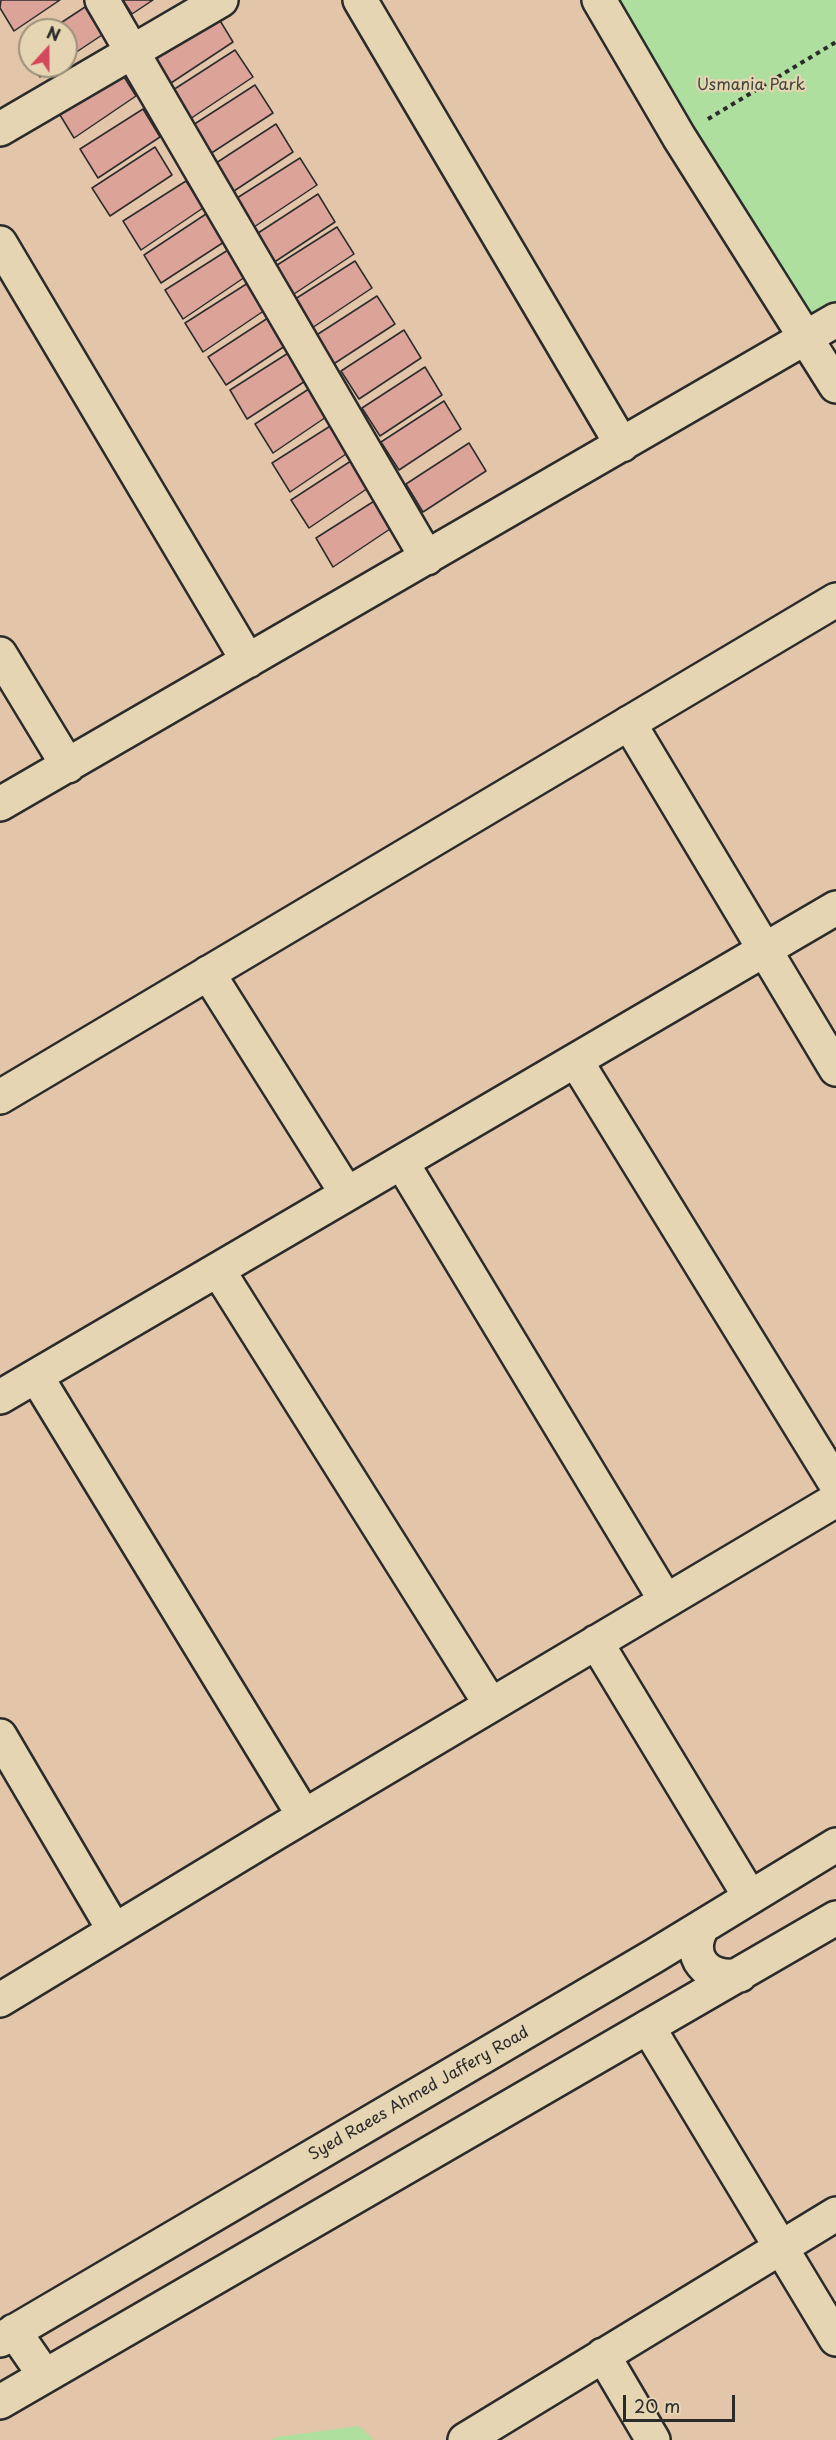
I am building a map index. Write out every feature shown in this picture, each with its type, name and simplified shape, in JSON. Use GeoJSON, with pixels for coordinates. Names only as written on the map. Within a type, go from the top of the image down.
{"type":"FeatureCollection","features":[{"type":"Feature","properties":{"kind":"street"},"geometry":{"type":"LineString","coordinates":[[102,0],[427,558]]}},
{"type":"Feature","properties":{"kind":"street"},"geometry":{"type":"LineString","coordinates":[[0,129],[220,0]]}},
{"type":"Feature","properties":{"kind":"street"},"geometry":{"type":"LineString","coordinates":[[360,0],[622,445]]}},
{"type":"Feature","properties":{"kind":"street"},"geometry":{"type":"LineString","coordinates":[[599,0],[679,136],[836,386]]}},
{"type":"Feature","properties":{"kind":"street"},"geometry":{"type":"LineString","coordinates":[[0,243],[248,661]]}},
{"type":"Feature","properties":{"kind":"street"},"geometry":{"type":"LineString","coordinates":[[0,804],[836,320]]}},
{"type":"Feature","properties":{"kind":"street"},"geometry":{"type":"LineString","coordinates":[[0,1098],[836,600]]}},
{"type":"Feature","properties":{"kind":"street"},"geometry":{"type":"LineString","coordinates":[[0,654],[68,766]]}},
{"type":"Feature","properties":{"kind":"street"},"geometry":{"type":"LineString","coordinates":[[629,723],[836,1069]]}},
{"type":"Feature","properties":{"kind":"street"},"geometry":{"type":"LineString","coordinates":[[0,1397],[836,908]]}},
{"type":"Feature","properties":{"kind":"street"},"geometry":{"type":"LineString","coordinates":[[208,974],[347,1194]]}},
{"type":"Feature","properties":{"kind":"street"},"geometry":{"type":"LineString","coordinates":[[576,1061],[836,1484]]}},
{"type":"Feature","properties":{"kind":"street"},"geometry":{"type":"LineString","coordinates":[[402,1163],[666,1601]]}},
{"type":"Feature","properties":{"kind":"street"},"geometry":{"type":"LineString","coordinates":[[218,1270],[490,1705]]}},
{"type":"Feature","properties":{"kind":"street"},"geometry":{"type":"LineString","coordinates":[[36,1376],[304,1816]]}},
{"type":"Feature","properties":{"kind":"street"},"geometry":{"type":"LineString","coordinates":[[0,2000],[304,1816],[836,1500]]}},
{"type":"Feature","properties":{"kind":"street"},"geometry":{"type":"LineString","coordinates":[[596,1642],[750,1897]]}},
{"type":"Feature","properties":{"kind":"street"},"geometry":{"type":"LineString","coordinates":[[0,1736],[114,1930]]}},
{"type":"Feature","properties":{"kind":"street","name":"Syed Raees Ahmed Jaffery Road"},"geometry":{"type":"LineString","coordinates":[[7,2336],[654,1956],[836,1845]]}},
{"type":"Feature","properties":{"kind":"street"},"geometry":{"type":"LineString","coordinates":[[0,2402],[836,1918]]}},
{"type":"Feature","properties":{"kind":"street"},"geometry":{"type":"LineString","coordinates":[[703,1926],[697,1935],[696,1946],[702,1965],[719,1976],[740,1975]]}},
{"type":"Feature","properties":{"kind":"street"},"geometry":{"type":"LineString","coordinates":[[654,1956],[673,1961],[685,1973],[688,1981],[679,2009]]}},
{"type":"Feature","properties":{"kind":"street"},"geometry":{"type":"LineString","coordinates":[[648,2027],[836,2339]]}},
{"type":"Feature","properties":{"kind":"street"},"geometry":{"type":"LineString","coordinates":[[465,2440],[836,2214]]}},
{"type":"Feature","properties":{"kind":"street"},"geometry":{"type":"LineString","coordinates":[[7,2336],[45,2376]]}},
{"type":"Feature","properties":{"kind":"street"},"geometry":{"type":"LineString","coordinates":[[603,2355],[653,2440]]}},
{"type":"Feature","properties":{"kind":"path"},"geometry":{"type":"LineString","coordinates":[[679,136],[836,42]]}},
{"type":"Feature","properties":{"kind":"green space","name":"Usmania Park"},"geometry":{"type":"Polygon","coordinates":[[[600,0],[836,0],[836,320],[806,338],[600,0]]]}},
{"type":"Feature","properties":{"kind":"green space"},"geometry":{"type":"Polygon","coordinates":[[[359,2426],[374,2440],[271,2440],[277,2437],[359,2426]]]}},
{"type":"Feature","properties":{"kind":"building"},"geometry":{"type":"Polygon","coordinates":[[[1,0],[60,0],[33,18],[18,18],[18,28],[14,31],[0,8],[1,0]]]}},
{"type":"Feature","properties":{"kind":"building"},"geometry":{"type":"Polygon","coordinates":[[[123,0],[153,0],[132,14],[123,0]]]}},
{"type":"Feature","properties":{"kind":"building"},"geometry":{"type":"Polygon","coordinates":[[[85,7],[102,35],[78,51],[78,18],[68,18],[85,7]]]}},
{"type":"Feature","properties":{"kind":"building"},"geometry":{"type":"Polygon","coordinates":[[[216,14],[233,42],[171,83],[153,54],[216,14]]]}},
{"type":"Feature","properties":{"kind":"building"},"geometry":{"type":"Polygon","coordinates":[[[235,50],[253,77],[190,119],[173,90],[235,50]]]}},
{"type":"Feature","properties":{"kind":"building"},"geometry":{"type":"Polygon","coordinates":[[[119,69],[136,96],[74,138],[57,110],[119,69]]]}},
{"type":"Feature","properties":{"kind":"building"},"geometry":{"type":"Polygon","coordinates":[[[255,85],[273,113],[210,154],[193,125],[255,85]]]}},
{"type":"Feature","properties":{"kind":"building"},"geometry":{"type":"Polygon","coordinates":[[[143,109],[160,137],[98,178],[80,149],[143,109]]]}},
{"type":"Feature","properties":{"kind":"building"},"geometry":{"type":"Polygon","coordinates":[[[276,124],[293,152],[231,193],[213,165],[276,124]]]}},
{"type":"Feature","properties":{"kind":"building"},"geometry":{"type":"Polygon","coordinates":[[[155,147],[172,175],[110,216],[92,188],[155,147]]]}},
{"type":"Feature","properties":{"kind":"building"},"geometry":{"type":"Polygon","coordinates":[[[300,158],[317,185],[254,227],[237,198],[300,158]]]}},
{"type":"Feature","properties":{"kind":"building"},"geometry":{"type":"Polygon","coordinates":[[[186,181],[203,208],[141,250],[123,221],[186,181]]]}},
{"type":"Feature","properties":{"kind":"building"},"geometry":{"type":"Polygon","coordinates":[[[318,194],[335,222],[273,263],[255,235],[318,194]]]}},
{"type":"Feature","properties":{"kind":"building"},"geometry":{"type":"Polygon","coordinates":[[[206,214],[224,242],[161,283],[144,255],[206,214]]]}},
{"type":"Feature","properties":{"kind":"building"},"geometry":{"type":"Polygon","coordinates":[[[337,227],[354,254],[291,296],[274,267],[337,227]]]}},
{"type":"Feature","properties":{"kind":"building"},"geometry":{"type":"Polygon","coordinates":[[[228,250],[245,277],[183,319],[165,290],[228,250]]]}},
{"type":"Feature","properties":{"kind":"building"},"geometry":{"type":"Polygon","coordinates":[[[355,261],[372,288],[309,330],[292,301],[355,261]]]}},
{"type":"Feature","properties":{"kind":"building"},"geometry":{"type":"Polygon","coordinates":[[[248,283],[265,310],[203,352],[185,323],[248,283]]]}},
{"type":"Feature","properties":{"kind":"building"},"geometry":{"type":"Polygon","coordinates":[[[377,296],[395,324],[332,365],[315,336],[377,296]]]}},
{"type":"Feature","properties":{"kind":"building"},"geometry":{"type":"Polygon","coordinates":[[[271,316],[288,344],[226,385],[208,357],[271,316]]]}},
{"type":"Feature","properties":{"kind":"building"},"geometry":{"type":"Polygon","coordinates":[[[404,330],[421,358],[359,399],[341,371],[404,330]]]}},
{"type":"Feature","properties":{"kind":"building"},"geometry":{"type":"Polygon","coordinates":[[[293,350],[310,378],[247,419],[230,390],[293,350]]]}},
{"type":"Feature","properties":{"kind":"building"},"geometry":{"type":"Polygon","coordinates":[[[425,367],[442,395],[380,436],[362,408],[425,367]]]}},
{"type":"Feature","properties":{"kind":"building"},"geometry":{"type":"Polygon","coordinates":[[[318,383],[335,411],[273,453],[255,424],[318,383]]]}},
{"type":"Feature","properties":{"kind":"building"},"geometry":{"type":"Polygon","coordinates":[[[444,401],[461,429],[399,470],[381,442],[444,401]]]}},
{"type":"Feature","properties":{"kind":"building"},"geometry":{"type":"Polygon","coordinates":[[[335,423],[352,450],[290,492],[272,463],[335,423]]]}},
{"type":"Feature","properties":{"kind":"building"},"geometry":{"type":"Polygon","coordinates":[[[469,443],[486,471],[423,512],[406,484],[469,443]]]}},
{"type":"Feature","properties":{"kind":"building"},"geometry":{"type":"Polygon","coordinates":[[[354,459],[371,486],[309,528],[291,500],[354,459]]]}},
{"type":"Feature","properties":{"kind":"building"},"geometry":{"type":"Polygon","coordinates":[[[379,498],[396,525],[333,567],[316,538],[379,498]]]}}]}
